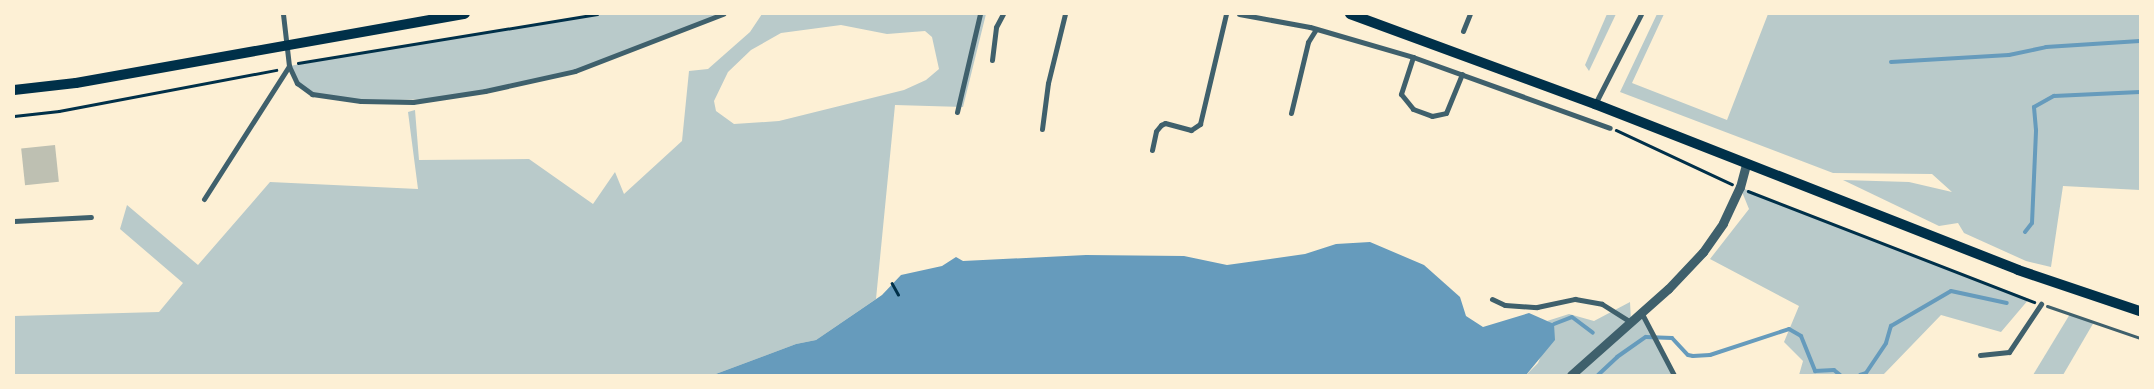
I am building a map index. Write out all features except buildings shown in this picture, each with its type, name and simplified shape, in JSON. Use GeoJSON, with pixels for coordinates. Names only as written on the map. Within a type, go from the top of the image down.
{"type":"FeatureCollection","features":[{"type":"Feature","properties":{"kind":"main road"},"geometry":{"type":"LineString","coordinates":[[14,90],[76,83],[287,44],[465,14]]}},
{"type":"Feature","properties":{"kind":"main road"},"geometry":{"type":"LineString","coordinates":[[1350,14],[1595,104],[2018,270],[2140,311]]}},
{"type":"Feature","properties":{"kind":"street"},"geometry":{"type":"LineString","coordinates":[[283,14],[289,66],[297,83],[312,94],[361,101],[439,99],[575,71],[723,14]]}},
{"type":"Feature","properties":{"kind":"street"},"geometry":{"type":"LineString","coordinates":[[957,112],[980,14]]}},
{"type":"Feature","properties":{"kind":"street"},"geometry":{"type":"LineString","coordinates":[[992,60],[996,27],[1003,14]]}},
{"type":"Feature","properties":{"kind":"street"},"geometry":{"type":"LineString","coordinates":[[1042,129],[1048,82],[1065,14]]}},
{"type":"Feature","properties":{"kind":"street"},"geometry":{"type":"LineString","coordinates":[[1152,150],[1156,131],[1160,125],[1164,123],[1191,130],[1200,124],[1226,14]]}},
{"type":"Feature","properties":{"kind":"street"},"geometry":{"type":"LineString","coordinates":[[1239,14],[1316,29],[1413,58],[1610,128]]}},
{"type":"Feature","properties":{"kind":"street"},"geometry":{"type":"LineString","coordinates":[[1463,31],[1470,14]]}},
{"type":"Feature","properties":{"kind":"street"},"geometry":{"type":"LineString","coordinates":[[1595,104],[1641,14]]}},
{"type":"Feature","properties":{"kind":"street"},"geometry":{"type":"LineString","coordinates":[[1291,113],[1308,42],[1316,29]]}},
{"type":"Feature","properties":{"kind":"street"},"geometry":{"type":"LineString","coordinates":[[1413,58],[1401,94],[1413,109],[1432,116],[1446,113],[1462,74]]}},
{"type":"Feature","properties":{"kind":"street"},"geometry":{"type":"LineString","coordinates":[[204,199],[289,66]]}},
{"type":"Feature","properties":{"kind":"street"},"geometry":{"type":"LineString","coordinates":[[1571,375],[1631,322],[1703,252],[1723,223],[1740,187],[1746,164]]}},
{"type":"Feature","properties":{"kind":"street"},"geometry":{"type":"LineString","coordinates":[[14,221],[91,217]]}},
{"type":"Feature","properties":{"kind":"street"},"geometry":{"type":"LineString","coordinates":[[1492,299],[1504,305],[1537,308],[1575,299],[1602,304],[1631,322]]}},
{"type":"Feature","properties":{"kind":"street"},"geometry":{"type":"LineString","coordinates":[[1980,355],[2009,352],[2044,305]]}},
{"type":"Feature","properties":{"kind":"street"},"geometry":{"type":"LineString","coordinates":[[1641,312],[1674,375]]}},
{"type":"Feature","properties":{"kind":"lane"},"geometry":{"type":"LineString","coordinates":[[2044,305],[2140,338]]}},
{"type":"Feature","properties":{"kind":"path"},"geometry":{"type":"LineString","coordinates":[[14,116],[59,111],[289,66],[596,14]]}},
{"type":"Feature","properties":{"kind":"path"},"geometry":{"type":"LineString","coordinates":[[1610,128],[1740,187],[2044,305]]}},
{"type":"Feature","properties":{"kind":"path"},"geometry":{"type":"LineString","coordinates":[[892,284],[898,294]]}},
{"type":"Feature","properties":{"kind":"shaded area"},"geometry":{"type":"Polygon","coordinates":[[[597,14],[723,14],[575,71],[439,99],[361,101],[312,94],[297,83],[289,66],[597,14]]]}},
{"type":"Feature","properties":{"kind":"shaded area"},"geometry":{"type":"Polygon","coordinates":[[[762,14],[986,14],[963,107],[895,105],[876,299],[816,340],[796,344],[713,375],[14,375],[14,316],[159,312],[183,283],[120,229],[127,205],[198,265],[270,182],[418,189],[408,112],[415,110],[419,160],[529,159],[593,204],[615,172],[624,194],[682,141],[689,71],[708,69],[750,32],[762,14]],[[841,25],[781,33],[751,50],[728,72],[714,101],[716,111],[734,124],[779,121],[904,90],[926,80],[939,69],[932,37],[925,31],[887,34],[841,25]]]}},
{"type":"Feature","properties":{"kind":"shaded area"},"geometry":{"type":"Polygon","coordinates":[[[1607,14],[1616,14],[1589,71],[1585,65],[1607,14]]]}},
{"type":"Feature","properties":{"kind":"shaded area"},"geometry":{"type":"Polygon","coordinates":[[[1657,14],[1664,14],[1632,83],[1727,120],[1768,14],[2140,14],[2140,190],[2063,186],[2051,267],[2026,261],[1964,233],[1958,223],[1939,226],[1843,180],[1909,182],[1952,192],[1932,174],[1833,173],[1620,92],[1657,14]]]}},
{"type":"Feature","properties":{"kind":"shaded area"},"geometry":{"type":"Polygon","coordinates":[[[1740,187],[1822,221],[2029,299],[2001,332],[1941,315],[1883,375],[1799,375],[1803,361],[1784,342],[1799,306],[1710,259],[1749,209],[1740,187]]]}},
{"type":"Feature","properties":{"kind":"shaded area"},"geometry":{"type":"Polygon","coordinates":[[[1630,302],[1631,321],[1641,312],[1674,375],[1526,375],[1538,363],[1554,325],[1547,321],[1569,314],[1594,321],[1630,302]]]}},
{"type":"Feature","properties":{"kind":"shaded area"},"geometry":{"type":"Polygon","coordinates":[[[2070,314],[2094,322],[2063,375],[2033,375],[2070,314]]]}},
{"type":"Feature","properties":{"kind":"water"},"geometry":{"type":"Polygon","coordinates":[[[1370,242],[1424,265],[1460,297],[1466,316],[1483,327],[1529,313],[1554,324],[1555,340],[1526,375],[713,375],[796,344],[816,340],[882,295],[901,275],[942,266],[956,257],[963,261],[1086,255],[1184,256],[1227,265],[1305,254],[1336,244],[1370,242]]]}},
{"type":"Feature","properties":{"kind":"waterway"},"geometry":{"type":"LineString","coordinates":[[1891,62],[2009,55],[2046,47],[2140,41]]}},
{"type":"Feature","properties":{"kind":"waterway"},"geometry":{"type":"LineString","coordinates":[[2025,232],[2032,223],[2036,130],[2034,107],[2054,96],[2140,92]]}},
{"type":"Feature","properties":{"kind":"waterway"},"geometry":{"type":"LineString","coordinates":[[1860,375],[1866,373],[1886,343],[1891,326],[1951,291],[2007,303]]}},
{"type":"Feature","properties":{"kind":"waterway"},"geometry":{"type":"LineString","coordinates":[[1554,324],[1572,317],[1593,333]]}},
{"type":"Feature","properties":{"kind":"waterway"},"geometry":{"type":"LineString","coordinates":[[1598,375],[1617,357],[1646,337],[1672,338],[1688,355],[1693,356],[1710,355],[1789,329],[1801,336],[1815,371],[1834,370],[1840,375]]}}]}
